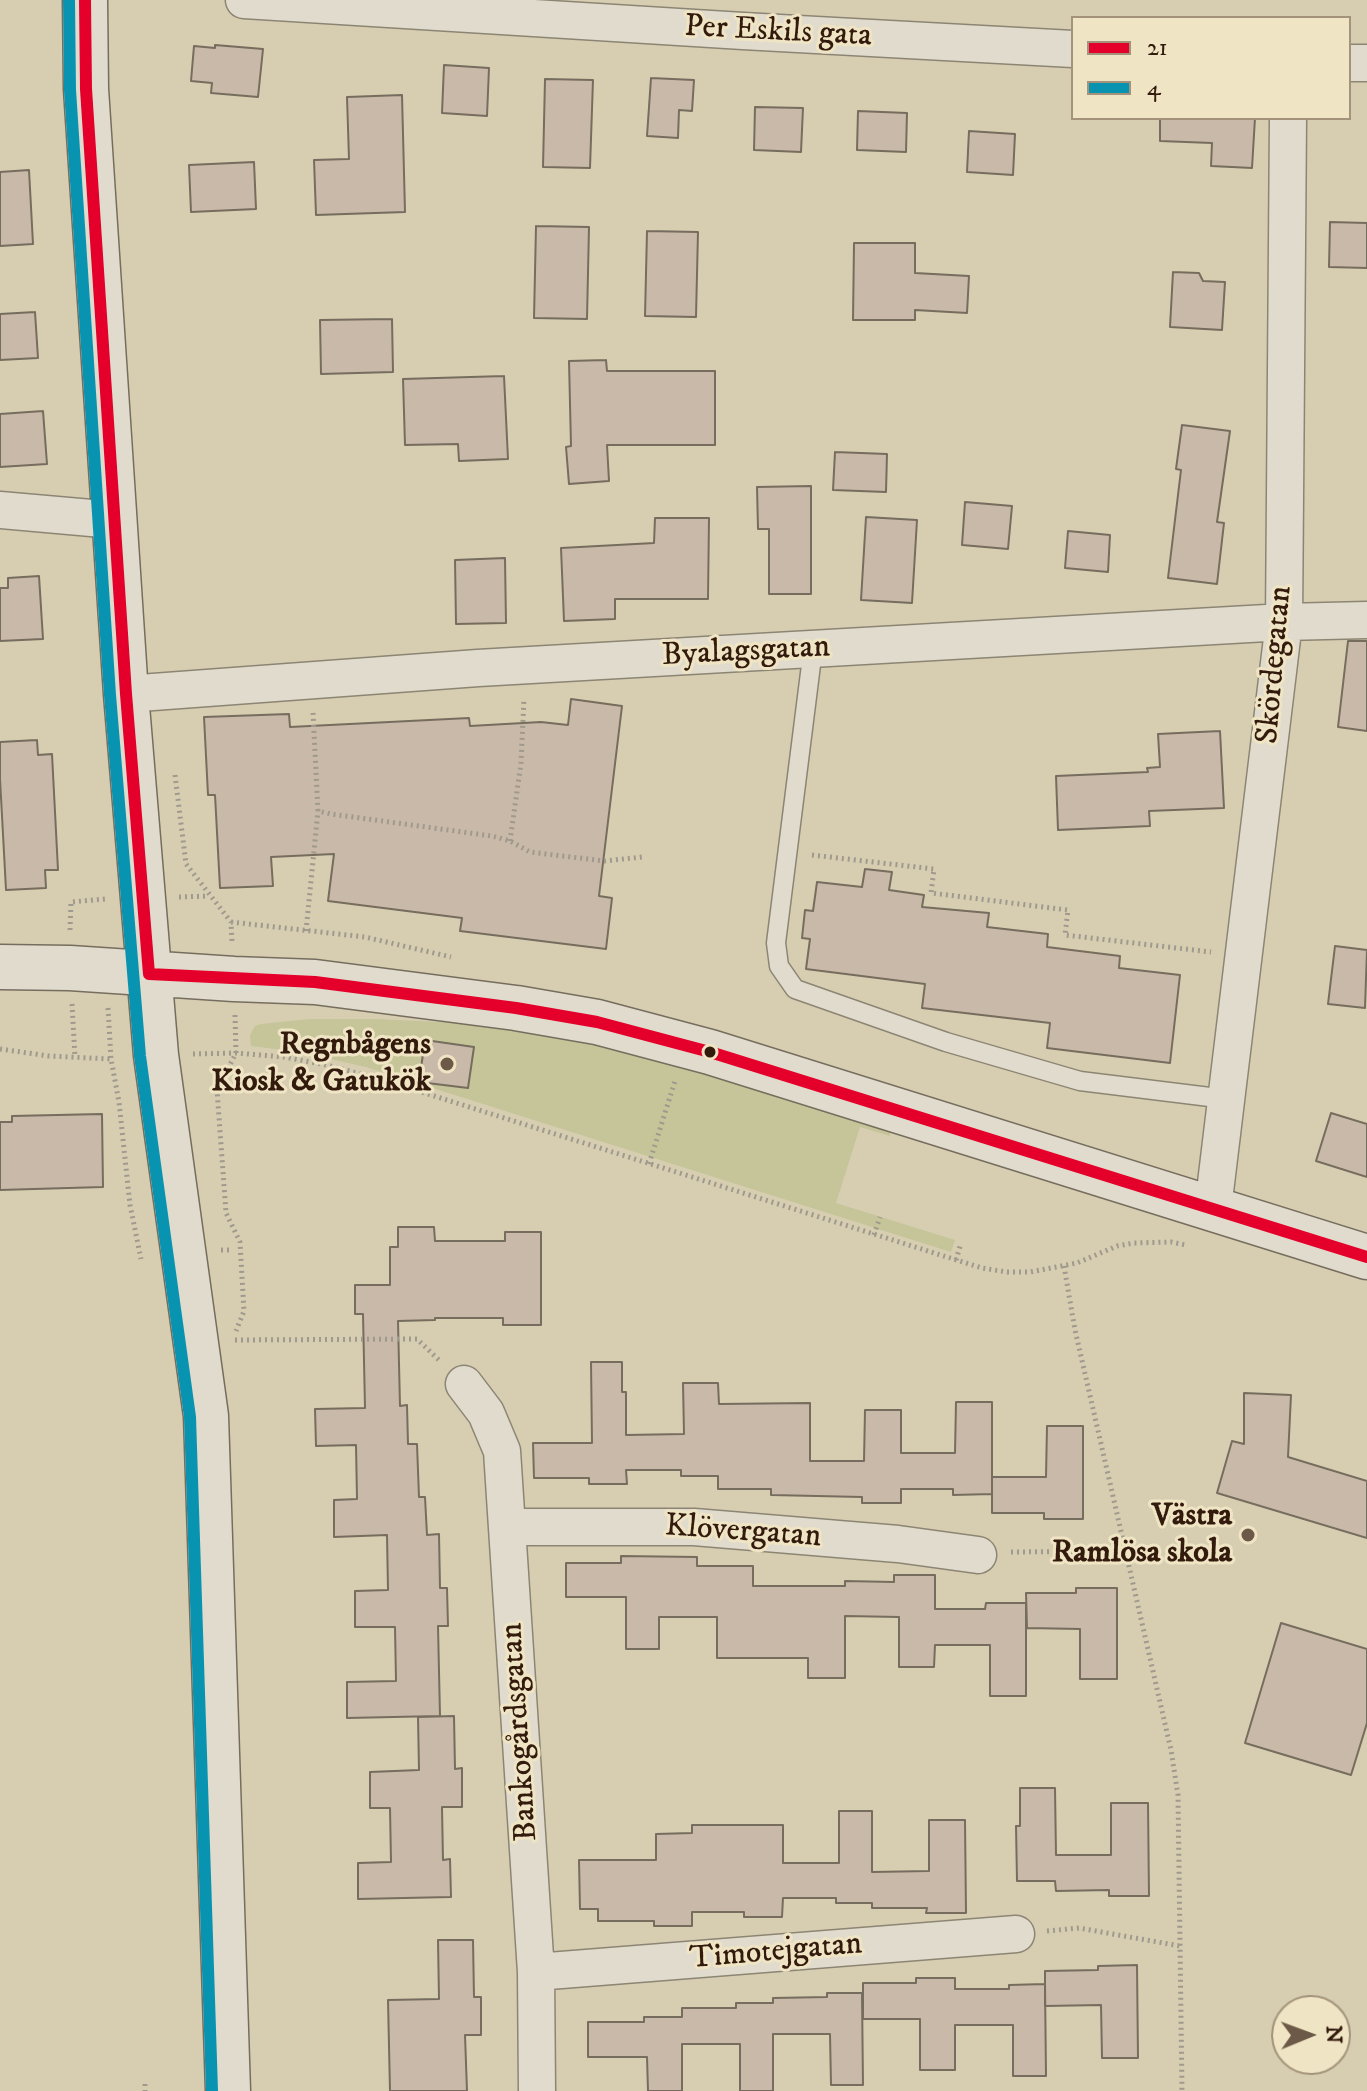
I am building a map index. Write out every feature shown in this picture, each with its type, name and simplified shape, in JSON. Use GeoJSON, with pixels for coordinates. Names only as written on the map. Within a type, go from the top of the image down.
{"type":"FeatureCollection","features":[{"type":"Feature","properties":{"kind":"street"},"geometry":{"type":"LineString","coordinates":[[85,0],[86,89],[114,520],[149,974],[156,1055],[206,1416],[228,2091]]}},
{"type":"Feature","properties":{"kind":"street","name":"Per Eskils gata"},"geometry":{"type":"LineString","coordinates":[[244,0],[743,16],[1071,49]]}},
{"type":"Feature","properties":{"kind":"street","name":"Skördegatan"},"geometry":{"type":"LineString","coordinates":[[1204,1227],[1226,1099],[1284,622],[1288,120]]}},
{"type":"Feature","properties":{"kind":"street"},"geometry":{"type":"LineString","coordinates":[[0,510],[114,520]]}},
{"type":"Feature","properties":{"kind":"street","name":"Byalagsgatan"},"geometry":{"type":"LineString","coordinates":[[126,694],[526,665],[1284,622],[1367,620]]}},
{"type":"Feature","properties":{"kind":"street"},"geometry":{"type":"LineString","coordinates":[[0,967],[315,982],[597,1022],[710,1052],[1204,1227],[1367,1257]]}},
{"type":"Feature","properties":{"kind":"street","name":"Bankogårdsgatan"},"geometry":{"type":"LineString","coordinates":[[464,1384],[486,1413],[502,1451],[536,1972],[537,2091]]}},
{"type":"Feature","properties":{"kind":"street","name":"Klövergatan"},"geometry":{"type":"LineString","coordinates":[[507,1527],[694,1527],[898,1544],[978,1555]]}},
{"type":"Feature","properties":{"kind":"street","name":"Timotejgatan"},"geometry":{"type":"LineString","coordinates":[[536,1972],[1016,1934]]}},
{"type":"Feature","properties":{"kind":"lane"},"geometry":{"type":"LineString","coordinates":[[813,649],[776,943],[779,966],[795,989],[946,1042],[1080,1081],[1226,1099]]}},
{"type":"Feature","properties":{"kind":"path"},"geometry":{"type":"LineString","coordinates":[[510,841],[521,763],[526,665]]}},
{"type":"Feature","properties":{"kind":"path"},"geometry":{"type":"LineString","coordinates":[[306,931],[318,811],[311,680]]}},
{"type":"Feature","properties":{"kind":"path"},"geometry":{"type":"LineString","coordinates":[[318,811],[469,832],[510,841],[530,852],[604,861],[642,857]]}},
{"type":"Feature","properties":{"kind":"path"},"geometry":{"type":"LineString","coordinates":[[788,852],[934,869],[931,893],[1068,910],[1065,935],[1244,956]]}},
{"type":"Feature","properties":{"kind":"path"},"geometry":{"type":"LineString","coordinates":[[231,922],[365,937]]}},
{"type":"Feature","properties":{"kind":"path"},"geometry":{"type":"LineString","coordinates":[[464,1384],[417,1339],[232,1340],[244,1311],[240,1242],[226,1213],[217,1090],[236,1053],[304,1060],[380,1079],[982,1268],[1030,1272],[1064,1266],[1117,1246],[1171,1242],[1204,1227]]}},
{"type":"Feature","properties":{"kind":"path"},"geometry":{"type":"LineString","coordinates":[[649,1164],[677,1073]]}},
{"type":"Feature","properties":{"kind":"path"},"geometry":{"type":"LineString","coordinates":[[874,1235],[880,1217]]}},
{"type":"Feature","properties":{"kind":"path"},"geometry":{"type":"LineString","coordinates":[[956,1260],[961,1243]]}},
{"type":"Feature","properties":{"kind":"path"},"geometry":{"type":"LineString","coordinates":[[1064,1266],[1075,1330],[1171,1750],[1178,1795],[1182,2091]]}},
{"type":"Feature","properties":{"kind":"path"},"geometry":{"type":"LineString","coordinates":[[978,1555],[1031,1551],[1126,1551]]}},
{"type":"Feature","properties":{"kind":"path"},"geometry":{"type":"LineString","coordinates":[[1016,1934],[1079,1928],[1180,1946]]}},
{"type":"Feature","properties":{"kind":"green space"},"geometry":{"type":"Polygon","coordinates":[[[310,1019],[481,1024],[611,1045],[890,1129],[890,1136],[860,1127],[836,1203],[955,1240],[951,1252],[366,1067],[299,1052],[251,1046],[250,1035],[255,1026],[310,1019]]]}},
{"type":"Feature","properties":{"kind":"building"},"geometry":{"type":"Polygon","coordinates":[[[215,45],[263,49],[258,97],[211,93],[212,83],[191,81],[194,46],[215,48],[215,45]]]}},
{"type":"Feature","properties":{"kind":"building"},"geometry":{"type":"Polygon","coordinates":[[[444,65],[489,68],[487,116],[442,113],[444,65]]]}},
{"type":"Feature","properties":{"kind":"building"},"geometry":{"type":"Polygon","coordinates":[[[651,78],[694,80],[692,111],[679,110],[678,138],[647,136],[651,78]]]}},
{"type":"Feature","properties":{"kind":"building"},"geometry":{"type":"Polygon","coordinates":[[[545,79],[593,80],[590,168],[543,167],[545,79]]]}},
{"type":"Feature","properties":{"kind":"building"},"geometry":{"type":"Polygon","coordinates":[[[402,95],[405,212],[316,215],[314,160],[349,159],[347,97],[402,95]]]}},
{"type":"Feature","properties":{"kind":"building"},"geometry":{"type":"Polygon","coordinates":[[[755,107],[803,108],[801,152],[754,150],[755,107]]]}},
{"type":"Feature","properties":{"kind":"building"},"geometry":{"type":"Polygon","coordinates":[[[858,111],[907,113],[906,152],[857,150],[858,111]]]}},
{"type":"Feature","properties":{"kind":"building"},"geometry":{"type":"Polygon","coordinates":[[[1160,120],[1255,120],[1252,168],[1211,166],[1212,143],[1160,141],[1160,120]]]}},
{"type":"Feature","properties":{"kind":"building"},"geometry":{"type":"Polygon","coordinates":[[[969,131],[1015,134],[1013,175],[967,172],[969,131]]]}},
{"type":"Feature","properties":{"kind":"building"},"geometry":{"type":"Polygon","coordinates":[[[254,162],[256,209],[191,212],[189,165],[254,162]]]}},
{"type":"Feature","properties":{"kind":"building"},"geometry":{"type":"Polygon","coordinates":[[[29,170],[33,244],[0,246],[0,172],[29,170]]]}},
{"type":"Feature","properties":{"kind":"building"},"geometry":{"type":"Polygon","coordinates":[[[1330,222],[1367,223],[1367,268],[1329,267],[1330,222]]]}},
{"type":"Feature","properties":{"kind":"building"},"geometry":{"type":"Polygon","coordinates":[[[536,226],[589,227],[587,319],[534,318],[536,226]]]}},
{"type":"Feature","properties":{"kind":"building"},"geometry":{"type":"Polygon","coordinates":[[[647,231],[698,232],[696,317],[645,316],[647,231]]]}},
{"type":"Feature","properties":{"kind":"building"},"geometry":{"type":"Polygon","coordinates":[[[854,243],[915,243],[915,273],[969,276],[967,313],[915,310],[915,320],[853,320],[854,243]]]}},
{"type":"Feature","properties":{"kind":"building"},"geometry":{"type":"Polygon","coordinates":[[[1173,272],[1199,273],[1203,281],[1225,282],[1222,330],[1170,327],[1173,272]]]}},
{"type":"Feature","properties":{"kind":"building"},"geometry":{"type":"Polygon","coordinates":[[[35,312],[38,358],[0,360],[0,314],[35,312]]]}},
{"type":"Feature","properties":{"kind":"building"},"geometry":{"type":"Polygon","coordinates":[[[392,319],[393,372],[321,374],[320,320],[392,319]]]}},
{"type":"Feature","properties":{"kind":"building"},"geometry":{"type":"Polygon","coordinates":[[[606,360],[607,371],[715,371],[715,445],[607,445],[609,481],[569,484],[566,447],[571,446],[569,361],[606,360]]]}},
{"type":"Feature","properties":{"kind":"building"},"geometry":{"type":"Polygon","coordinates":[[[504,376],[508,459],[459,461],[458,444],[405,445],[403,379],[504,376]]]}},
{"type":"Feature","properties":{"kind":"building"},"geometry":{"type":"Polygon","coordinates":[[[43,411],[47,464],[0,467],[0,414],[43,411]]]}},
{"type":"Feature","properties":{"kind":"building"},"geometry":{"type":"Polygon","coordinates":[[[1182,425],[1230,431],[1217,522],[1224,523],[1217,584],[1168,578],[1181,470],[1176,469],[1182,425]]]}},
{"type":"Feature","properties":{"kind":"building"},"geometry":{"type":"Polygon","coordinates":[[[835,452],[887,454],[886,492],[833,490],[835,452]]]}},
{"type":"Feature","properties":{"kind":"building"},"geometry":{"type":"Polygon","coordinates":[[[811,486],[811,594],[769,594],[769,529],[758,529],[757,487],[811,486]]]}},
{"type":"Feature","properties":{"kind":"building"},"geometry":{"type":"Polygon","coordinates":[[[965,502],[1012,506],[1008,549],[962,545],[965,502]]]}},
{"type":"Feature","properties":{"kind":"building"},"geometry":{"type":"Polygon","coordinates":[[[866,517],[917,520],[912,603],[861,600],[866,517]]]}},
{"type":"Feature","properties":{"kind":"building"},"geometry":{"type":"Polygon","coordinates":[[[655,518],[709,518],[708,599],[615,599],[615,619],[564,621],[561,548],[654,543],[655,518]]]}},
{"type":"Feature","properties":{"kind":"building"},"geometry":{"type":"Polygon","coordinates":[[[1068,531],[1110,535],[1108,572],[1065,568],[1068,531]]]}},
{"type":"Feature","properties":{"kind":"building"},"geometry":{"type":"Polygon","coordinates":[[[505,558],[506,623],[456,624],[455,560],[505,558]]]}},
{"type":"Feature","properties":{"kind":"building"},"geometry":{"type":"Polygon","coordinates":[[[39,576],[43,639],[0,641],[0,588],[8,588],[8,578],[39,576]]]}},
{"type":"Feature","properties":{"kind":"building"},"geometry":{"type":"Polygon","coordinates":[[[1348,641],[1367,641],[1367,731],[1338,727],[1348,641]]]}},
{"type":"Feature","properties":{"kind":"building"},"geometry":{"type":"Polygon","coordinates":[[[571,699],[622,706],[599,896],[612,898],[606,949],[460,931],[462,918],[328,901],[334,854],[271,857],[273,886],[220,888],[215,795],[208,795],[204,717],[289,714],[290,727],[469,718],[470,726],[541,722],[568,725],[571,699]]]}},
{"type":"Feature","properties":{"kind":"building"},"geometry":{"type":"Polygon","coordinates":[[[1220,731],[1224,808],[1149,811],[1150,826],[1058,830],[1056,776],[1148,772],[1147,768],[1160,767],[1158,734],[1220,731]]]}},
{"type":"Feature","properties":{"kind":"building"},"geometry":{"type":"Polygon","coordinates":[[[37,740],[38,755],[52,754],[58,870],[45,870],[46,888],[6,890],[0,742],[37,740]]]}},
{"type":"Feature","properties":{"kind":"building"},"geometry":{"type":"Polygon","coordinates":[[[865,869],[892,872],[889,890],[924,895],[922,907],[989,913],[987,927],[1048,934],[1047,947],[1120,956],[1119,968],[1180,975],[1170,1063],[1047,1048],[1050,1023],[922,1008],[925,984],[806,969],[810,939],[802,938],[805,910],[813,911],[817,882],[862,887],[865,869]]]}},
{"type":"Feature","properties":{"kind":"building"},"geometry":{"type":"Polygon","coordinates":[[[1335,946],[1367,950],[1365,1008],[1328,1004],[1335,946]]]}},
{"type":"Feature","properties":{"kind":"building","name":"Regnbågens Kiosk & Gatukök"},"geometry":{"type":"Polygon","coordinates":[[[425,1040],[474,1047],[468,1088],[419,1082],[425,1040]]]}},
{"type":"Feature","properties":{"kind":"building"},"geometry":{"type":"Polygon","coordinates":[[[1331,1113],[1367,1124],[1367,1177],[1316,1161],[1331,1113]]]}},
{"type":"Feature","properties":{"kind":"building"},"geometry":{"type":"Polygon","coordinates":[[[102,1114],[103,1187],[0,1190],[0,1122],[12,1122],[12,1116],[102,1114]]]}},
{"type":"Feature","properties":{"kind":"building"},"geometry":{"type":"Polygon","coordinates":[[[398,1227],[434,1227],[435,1241],[505,1241],[505,1232],[541,1232],[541,1325],[503,1325],[503,1318],[398,1321],[400,1406],[407,1405],[408,1444],[417,1444],[419,1497],[425,1497],[427,1535],[439,1534],[440,1588],[447,1588],[448,1626],[438,1626],[440,1716],[347,1718],[347,1682],[396,1681],[395,1627],[355,1627],[355,1591],[388,1590],[387,1535],[334,1537],[334,1500],[357,1499],[356,1445],[316,1446],[315,1409],[365,1408],[363,1314],[355,1314],[355,1285],[390,1285],[390,1247],[398,1247],[398,1227]]]}},
{"type":"Feature","properties":{"kind":"building"},"geometry":{"type":"Polygon","coordinates":[[[591,1362],[622,1362],[626,1435],[684,1434],[683,1383],[718,1383],[719,1404],[810,1403],[810,1461],[864,1461],[865,1410],[901,1410],[901,1453],[955,1453],[956,1402],[992,1402],[992,1494],[953,1495],[953,1489],[901,1489],[901,1503],[862,1503],[862,1497],[771,1495],[771,1489],[718,1489],[718,1476],[681,1476],[681,1470],[626,1470],[627,1484],[589,1484],[589,1478],[534,1478],[533,1443],[592,1443],[591,1362]]]}},
{"type":"Feature","properties":{"kind":"building"},"geometry":{"type":"Polygon","coordinates":[[[1244,1393],[1291,1395],[1288,1457],[1367,1481],[1367,1538],[1217,1493],[1232,1441],[1244,1444],[1244,1393]]]}},
{"type":"Feature","properties":{"kind":"building"},"geometry":{"type":"Polygon","coordinates":[[[1047,1426],[1083,1426],[1083,1519],[1044,1519],[1044,1513],[992,1513],[992,1477],[1046,1477],[1047,1426]]]}},
{"type":"Feature","properties":{"kind":"building"},"geometry":{"type":"Polygon","coordinates":[[[621,1556],[697,1557],[697,1566],[753,1566],[753,1586],[845,1586],[845,1581],[894,1582],[894,1575],[935,1575],[935,1609],[985,1609],[986,1603],[1026,1603],[1026,1696],[990,1696],[990,1645],[935,1645],[934,1667],[899,1667],[899,1617],[845,1616],[845,1678],[808,1678],[808,1658],[717,1658],[717,1617],[659,1617],[659,1649],[626,1649],[626,1597],[566,1597],[566,1563],[621,1563],[621,1556]]]}},
{"type":"Feature","properties":{"kind":"building"},"geometry":{"type":"Polygon","coordinates":[[[1076,1588],[1117,1588],[1117,1679],[1080,1679],[1080,1629],[1027,1628],[1026,1593],[1076,1593],[1076,1588]]]}},
{"type":"Feature","properties":{"kind":"building"},"geometry":{"type":"Polygon","coordinates":[[[1281,1623],[1367,1649],[1367,1723],[1351,1775],[1245,1743],[1281,1623]]]}},
{"type":"Feature","properties":{"kind":"building"},"geometry":{"type":"Polygon","coordinates":[[[454,1716],[455,1769],[462,1768],[462,1807],[442,1807],[443,1860],[450,1859],[451,1897],[358,1899],[358,1863],[391,1862],[390,1808],[370,1808],[370,1772],[419,1770],[418,1717],[454,1716]]]}},
{"type":"Feature","properties":{"kind":"building"},"geometry":{"type":"Polygon","coordinates":[[[1020,1788],[1055,1788],[1056,1855],[1111,1855],[1111,1803],[1148,1803],[1149,1896],[1109,1896],[1109,1890],[1056,1891],[1055,1881],[1017,1881],[1016,1826],[1020,1826],[1020,1788]]]}},
{"type":"Feature","properties":{"kind":"building"},"geometry":{"type":"Polygon","coordinates":[[[839,1811],[872,1811],[872,1872],[929,1871],[929,1820],[965,1820],[966,1913],[926,1913],[927,1908],[872,1908],[872,1903],[836,1903],[836,1898],[783,1898],[782,1917],[744,1917],[744,1912],[692,1912],[692,1926],[654,1926],[654,1921],[598,1921],[598,1909],[580,1909],[579,1860],[656,1860],[656,1834],[692,1833],[692,1825],[783,1825],[783,1863],[839,1863],[839,1811]]]}},
{"type":"Feature","properties":{"kind":"building"},"geometry":{"type":"Polygon","coordinates":[[[438,1940],[473,1940],[474,1997],[481,1997],[481,2035],[465,2035],[467,2091],[390,2091],[388,2000],[439,1999],[438,1940]]]}},
{"type":"Feature","properties":{"kind":"building"},"geometry":{"type":"Polygon","coordinates":[[[1137,1965],[1138,2058],[1102,2058],[1101,2005],[1045,2006],[1045,1971],[1098,1970],[1098,1966],[1137,1965]]]}},
{"type":"Feature","properties":{"kind":"building"},"geometry":{"type":"Polygon","coordinates":[[[916,1978],[955,1978],[955,1989],[1009,1989],[1009,1985],[1045,1984],[1046,2076],[1013,2076],[1013,2025],[955,2025],[955,2070],[920,2070],[920,2019],[863,2019],[863,1983],[916,1983],[916,1978]]]}},
{"type":"Feature","properties":{"kind":"building"},"geometry":{"type":"Polygon","coordinates":[[[827,1993],[862,1993],[863,2085],[831,2085],[830,2034],[773,2034],[773,2091],[740,2091],[740,2044],[682,2044],[682,2091],[648,2091],[647,2057],[588,2057],[588,2022],[644,2022],[644,2017],[682,2017],[682,2008],[736,2008],[736,2003],[773,2003],[773,1998],[827,1997],[827,1993]]]}},
{"type":"Feature","properties":{"kind":"transit line","name":"4"},"geometry":{"type":"LineString","coordinates":[[69,0],[70,90],[110,695],[140,1056],[190,1417],[212,2091]]}},
{"type":"Feature","properties":{"kind":"transit line","name":"21"},"geometry":{"type":"LineString","coordinates":[[85,0],[86,89],[126,694],[149,974]]}},
{"type":"Feature","properties":{"kind":"transit line","name":"21"},"geometry":{"type":"LineString","coordinates":[[149,974],[315,982],[516,1008],[597,1022],[710,1052],[1367,1257]]}},
{"type":"Feature","properties":{"kind":"place","name":"Regnbågens Kiosk & Gatukök"},"geometry":{"type":"Point","coordinates":[447,1064]}},
{"type":"Feature","properties":{"kind":"place","name":"Västra Ramlösa skola"},"geometry":{"type":"Point","coordinates":[1248,1535]}}]}
